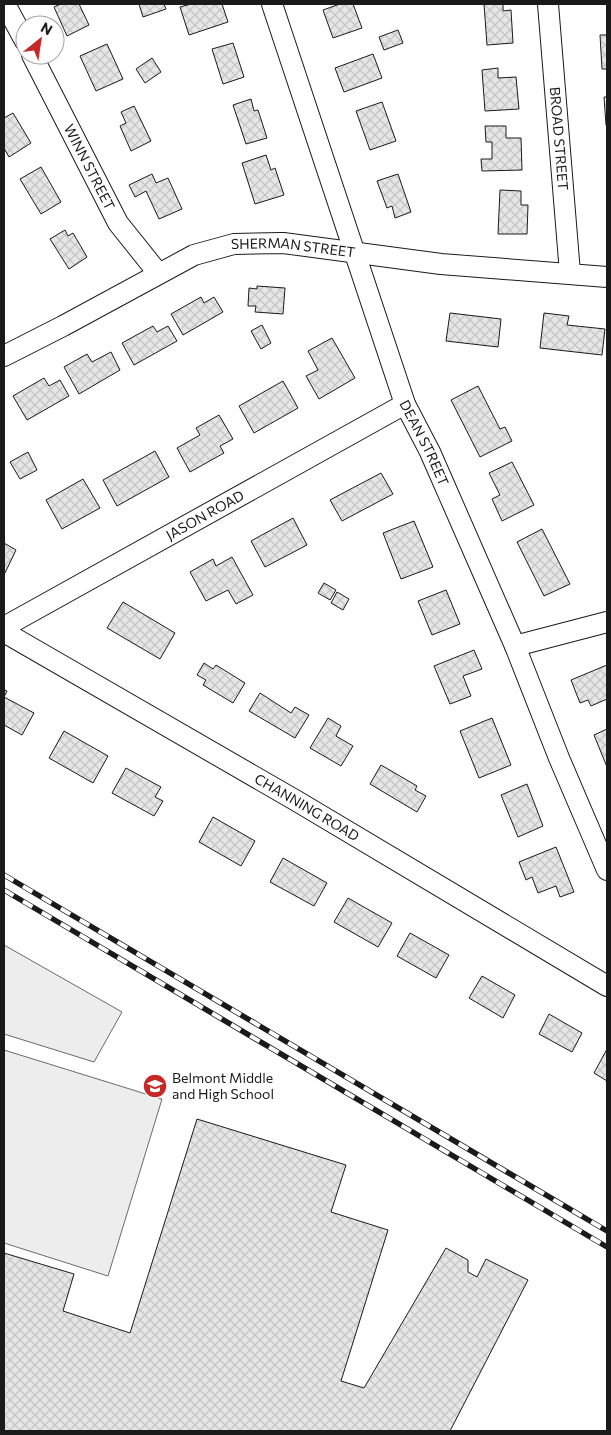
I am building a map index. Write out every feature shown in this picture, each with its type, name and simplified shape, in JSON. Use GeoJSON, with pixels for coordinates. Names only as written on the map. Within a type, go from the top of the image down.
{"type":"FeatureCollection","features":[{"type":"Feature","properties":{"kind":"street"},"geometry":{"type":"LineString","coordinates":[[5,4],[15,22]]}},
{"type":"Feature","properties":{"kind":"street","name":"DEAN STREET"},"geometry":{"type":"LineString","coordinates":[[272,4],[405,404],[430,452],[515,646],[559,758],[607,870]]}},
{"type":"Feature","properties":{"kind":"street","name":"BROAD STREET"},"geometry":{"type":"LineString","coordinates":[[548,4],[570,273]]}},
{"type":"Feature","properties":{"kind":"street","name":"WINN STREET"},"geometry":{"type":"LineString","coordinates":[[37,65],[118,223],[158,273]]}},
{"type":"Feature","properties":{"kind":"street","name":"SHERMAN STREET"},"geometry":{"type":"LineString","coordinates":[[4,356],[194,255],[234,244],[282,243],[441,264],[607,277]]}},
{"type":"Feature","properties":{"kind":"street","name":"JASON ROAD"},"geometry":{"type":"LineString","coordinates":[[4,627],[405,404]]}},
{"type":"Feature","properties":{"kind":"street"},"geometry":{"type":"LineString","coordinates":[[515,646],[607,622]]}},
{"type":"Feature","properties":{"kind":"street","name":"CHANNING ROAD"},"geometry":{"type":"LineString","coordinates":[[4,632],[295,800],[607,986]]}},
{"type":"Feature","properties":{"kind":"shaded area"},"geometry":{"type":"Polygon","coordinates":[[[4,945],[122,1012],[94,1062],[4,1034],[4,945]]]}},
{"type":"Feature","properties":{"kind":"shaded area"},"geometry":{"type":"Polygon","coordinates":[[[4,1050],[162,1099],[108,1276],[4,1243],[4,1050]]]}},
{"type":"Feature","properties":{"kind":"building"},"geometry":{"type":"Polygon","coordinates":[[[61,4],[79,4],[89,25],[67,36],[65,32],[65,15],[58,15],[54,7],[61,4]]]}},
{"type":"Feature","properties":{"kind":"building"},"geometry":{"type":"Polygon","coordinates":[[[139,4],[164,4],[166,9],[143,17],[139,4]]]}},
{"type":"Feature","properties":{"kind":"building"},"geometry":{"type":"Polygon","coordinates":[[[191,4],[222,4],[228,22],[189,35],[180,7],[191,4]]]}},
{"type":"Feature","properties":{"kind":"building"},"geometry":{"type":"Polygon","coordinates":[[[340,4],[353,4],[362,28],[333,38],[323,10],[340,4]]]}},
{"type":"Feature","properties":{"kind":"building"},"geometry":{"type":"Polygon","coordinates":[[[484,4],[503,4],[503,11],[511,10],[513,43],[487,45],[484,4]]]}},
{"type":"Feature","properties":{"kind":"building"},"geometry":{"type":"Polygon","coordinates":[[[398,30],[403,43],[384,50],[379,37],[398,30]]]}},
{"type":"Feature","properties":{"kind":"building"},"geometry":{"type":"Polygon","coordinates":[[[600,35],[607,35],[607,69],[602,69],[600,35]]]}},
{"type":"Feature","properties":{"kind":"building"},"geometry":{"type":"Polygon","coordinates":[[[233,43],[244,77],[223,84],[212,49],[233,43]]]}},
{"type":"Feature","properties":{"kind":"building"},"geometry":{"type":"Polygon","coordinates":[[[107,44],[123,79],[96,91],[80,56],[107,44]]]}},
{"type":"Feature","properties":{"kind":"building"},"geometry":{"type":"Polygon","coordinates":[[[373,54],[382,78],[344,92],[335,68],[373,54]]]}},
{"type":"Feature","properties":{"kind":"building"},"geometry":{"type":"Polygon","coordinates":[[[152,58],[161,72],[145,83],[136,69],[152,58]]]}},
{"type":"Feature","properties":{"kind":"building"},"geometry":{"type":"Polygon","coordinates":[[[498,68],[498,78],[516,77],[519,109],[485,111],[482,70],[498,68]]]}},
{"type":"Feature","properties":{"kind":"building"},"geometry":{"type":"Polygon","coordinates":[[[604,97],[607,97],[607,125],[606,125],[604,97]]]}},
{"type":"Feature","properties":{"kind":"building"},"geometry":{"type":"Polygon","coordinates":[[[251,99],[254,111],[258,110],[267,138],[246,144],[233,105],[251,99]]]}},
{"type":"Feature","properties":{"kind":"building"},"geometry":{"type":"Polygon","coordinates":[[[382,102],[396,141],[370,150],[356,111],[382,102]]]}},
{"type":"Feature","properties":{"kind":"building"},"geometry":{"type":"Polygon","coordinates":[[[134,106],[151,141],[131,151],[120,126],[126,123],[121,112],[134,106]]]}},
{"type":"Feature","properties":{"kind":"building"},"geometry":{"type":"Polygon","coordinates":[[[13,113],[31,143],[9,157],[4,148],[4,118],[13,113]]]}},
{"type":"Feature","properties":{"kind":"building"},"geometry":{"type":"Polygon","coordinates":[[[485,126],[506,126],[506,138],[521,138],[522,170],[482,171],[481,159],[492,159],[492,142],[486,142],[485,126]]]}},
{"type":"Feature","properties":{"kind":"building"},"geometry":{"type":"Polygon","coordinates":[[[266,155],[271,170],[275,168],[284,195],[255,204],[242,163],[266,155]]]}},
{"type":"Feature","properties":{"kind":"building"},"geometry":{"type":"Polygon","coordinates":[[[41,167],[61,202],[41,214],[20,179],[41,167]]]}},
{"type":"Feature","properties":{"kind":"building"},"geometry":{"type":"Polygon","coordinates":[[[152,174],[156,183],[168,178],[182,209],[159,219],[146,191],[135,197],[129,185],[152,174]]]}},
{"type":"Feature","properties":{"kind":"building"},"geometry":{"type":"Polygon","coordinates":[[[398,174],[411,212],[395,218],[392,206],[387,208],[377,181],[398,174]]]}},
{"type":"Feature","properties":{"kind":"building"},"geometry":{"type":"Polygon","coordinates":[[[500,190],[521,191],[521,205],[528,205],[527,234],[498,234],[500,190]]]}},
{"type":"Feature","properties":{"kind":"building"},"geometry":{"type":"Polygon","coordinates":[[[65,230],[68,236],[73,233],[87,257],[69,269],[50,239],[65,230]]]}},
{"type":"Feature","properties":{"kind":"building"},"geometry":{"type":"Polygon","coordinates":[[[257,286],[285,288],[283,314],[255,312],[256,306],[248,306],[249,288],[257,289],[257,286]]]}},
{"type":"Feature","properties":{"kind":"building"},"geometry":{"type":"Polygon","coordinates":[[[201,297],[204,303],[214,297],[223,312],[183,335],[171,314],[201,297]]]}},
{"type":"Feature","properties":{"kind":"building"},"geometry":{"type":"Polygon","coordinates":[[[450,313],[501,319],[498,347],[446,341],[450,313]]]}},
{"type":"Feature","properties":{"kind":"building"},"geometry":{"type":"Polygon","coordinates":[[[544,313],[569,316],[567,325],[605,329],[602,355],[540,348],[544,313]]]}},
{"type":"Feature","properties":{"kind":"building"},"geometry":{"type":"Polygon","coordinates":[[[262,325],[271,343],[261,349],[251,331],[262,325]]]}},
{"type":"Feature","properties":{"kind":"building"},"geometry":{"type":"Polygon","coordinates":[[[153,326],[157,332],[168,326],[177,341],[134,365],[122,343],[153,326]]]}},
{"type":"Feature","properties":{"kind":"building"},"geometry":{"type":"Polygon","coordinates":[[[332,338],[355,378],[319,399],[306,376],[318,370],[308,351],[332,338]]]}},
{"type":"Feature","properties":{"kind":"building"},"geometry":{"type":"Polygon","coordinates":[[[111,352],[120,370],[79,394],[64,367],[87,354],[92,362],[111,352]]]}},
{"type":"Feature","properties":{"kind":"building"},"geometry":{"type":"Polygon","coordinates":[[[44,378],[49,386],[60,380],[69,396],[27,420],[13,396],[44,378]]]}},
{"type":"Feature","properties":{"kind":"building"},"geometry":{"type":"Polygon","coordinates":[[[283,381],[298,408],[254,433],[239,406],[283,381]]]}},
{"type":"Feature","properties":{"kind":"building"},"geometry":{"type":"Polygon","coordinates":[[[478,386],[500,429],[505,427],[512,441],[480,457],[451,400],[478,386]]]}},
{"type":"Feature","properties":{"kind":"building"},"geometry":{"type":"Polygon","coordinates":[[[219,415],[233,439],[220,446],[224,453],[190,472],[177,448],[200,435],[196,428],[219,415]]]}},
{"type":"Feature","properties":{"kind":"building"},"geometry":{"type":"Polygon","coordinates":[[[155,451],[169,477],[117,506],[103,480],[155,451]]]}},
{"type":"Feature","properties":{"kind":"building"},"geometry":{"type":"Polygon","coordinates":[[[28,452],[37,470],[20,479],[10,462],[28,452]]]}},
{"type":"Feature","properties":{"kind":"building"},"geometry":{"type":"Polygon","coordinates":[[[512,462],[534,505],[502,521],[492,499],[500,495],[489,473],[512,462]]]}},
{"type":"Feature","properties":{"kind":"building"},"geometry":{"type":"Polygon","coordinates":[[[381,473],[393,494],[342,521],[330,500],[381,473]]]}},
{"type":"Feature","properties":{"kind":"building"},"geometry":{"type":"Polygon","coordinates":[[[83,479],[100,508],[62,529],[46,500],[83,479]]]}},
{"type":"Feature","properties":{"kind":"building"},"geometry":{"type":"Polygon","coordinates":[[[293,518],[307,545],[265,567],[251,541],[293,518]]]}},
{"type":"Feature","properties":{"kind":"building"},"geometry":{"type":"Polygon","coordinates":[[[414,521],[433,567],[401,579],[383,533],[414,521]]]}},
{"type":"Feature","properties":{"kind":"building"},"geometry":{"type":"Polygon","coordinates":[[[542,529],[570,584],[544,596],[517,542],[542,529]]]}},
{"type":"Feature","properties":{"kind":"building"},"geometry":{"type":"Polygon","coordinates":[[[4,543],[16,550],[5,573],[4,572],[4,543]]]}},
{"type":"Feature","properties":{"kind":"building"},"geometry":{"type":"Polygon","coordinates":[[[232,557],[253,595],[236,604],[228,590],[206,601],[190,572],[213,559],[216,566],[232,557]]]}},
{"type":"Feature","properties":{"kind":"building"},"geometry":{"type":"Polygon","coordinates":[[[324,583],[336,590],[330,600],[318,593],[324,583]]]}},
{"type":"Feature","properties":{"kind":"building"},"geometry":{"type":"Polygon","coordinates":[[[446,590],[460,624],[432,635],[418,601],[446,590]]]}},
{"type":"Feature","properties":{"kind":"building"},"geometry":{"type":"Polygon","coordinates":[[[337,592],[349,599],[343,610],[331,603],[337,592]]]}},
{"type":"Feature","properties":{"kind":"building"},"geometry":{"type":"Polygon","coordinates":[[[123,602],[175,633],[160,659],[107,628],[123,602]]]}},
{"type":"Feature","properties":{"kind":"building"},"geometry":{"type":"Polygon","coordinates":[[[474,650],[482,669],[463,676],[471,696],[450,704],[434,666],[474,650]]]}},
{"type":"Feature","properties":{"kind":"building"},"geometry":{"type":"Polygon","coordinates":[[[204,663],[213,669],[216,665],[245,683],[233,703],[203,685],[206,680],[197,675],[204,663]]]}},
{"type":"Feature","properties":{"kind":"building"},"geometry":{"type":"Polygon","coordinates":[[[607,665],[607,699],[591,706],[588,700],[580,703],[571,680],[607,665]]]}},
{"type":"Feature","properties":{"kind":"building"},"geometry":{"type":"Polygon","coordinates":[[[260,693],[291,713],[295,707],[309,715],[295,738],[249,711],[260,693]]]}},
{"type":"Feature","properties":{"kind":"building"},"geometry":{"type":"Polygon","coordinates":[[[4,697],[34,713],[22,735],[4,725],[4,697]]]}},
{"type":"Feature","properties":{"kind":"building"},"geometry":{"type":"Polygon","coordinates":[[[328,718],[341,726],[336,736],[353,746],[341,766],[310,748],[328,718]]]}},
{"type":"Feature","properties":{"kind":"building"},"geometry":{"type":"Polygon","coordinates":[[[492,718],[511,765],[479,778],[460,731],[492,718]]]}},
{"type":"Feature","properties":{"kind":"building"},"geometry":{"type":"Polygon","coordinates":[[[607,729],[607,767],[594,735],[607,729]]]}},
{"type":"Feature","properties":{"kind":"building"},"geometry":{"type":"Polygon","coordinates":[[[64,731],[108,756],[93,783],[49,758],[64,731]]]}},
{"type":"Feature","properties":{"kind":"building"},"geometry":{"type":"Polygon","coordinates":[[[381,765],[417,786],[415,790],[426,796],[417,812],[370,784],[381,765]]]}},
{"type":"Feature","properties":{"kind":"building"},"geometry":{"type":"Polygon","coordinates":[[[126,768],[161,787],[155,797],[163,801],[154,816],[112,793],[126,768]]]}},
{"type":"Feature","properties":{"kind":"building"},"geometry":{"type":"Polygon","coordinates":[[[527,784],[543,826],[518,837],[501,795],[527,784]]]}},
{"type":"Feature","properties":{"kind":"building"},"geometry":{"type":"Polygon","coordinates":[[[213,817],[255,841],[241,866],[199,842],[213,817]]]}},
{"type":"Feature","properties":{"kind":"building"},"geometry":{"type":"Polygon","coordinates":[[[556,847],[574,892],[560,897],[556,886],[538,893],[532,877],[526,880],[519,862],[556,847]]]}},
{"type":"Feature","properties":{"kind":"building"},"geometry":{"type":"Polygon","coordinates":[[[283,858],[327,883],[314,906],[270,882],[283,858]]]}},
{"type":"Feature","properties":{"kind":"building"},"geometry":{"type":"Polygon","coordinates":[[[348,898],[392,923],[378,947],[334,922],[348,898]]]}},
{"type":"Feature","properties":{"kind":"building"},"geometry":{"type":"Polygon","coordinates":[[[410,933],[449,955],[436,978],[397,956],[410,933]]]}},
{"type":"Feature","properties":{"kind":"building"},"geometry":{"type":"Polygon","coordinates":[[[482,976],[515,995],[503,1018],[469,998],[482,976]]]}},
{"type":"Feature","properties":{"kind":"building"},"geometry":{"type":"Polygon","coordinates":[[[549,1014],[582,1033],[572,1052],[539,1034],[549,1014]]]}},
{"type":"Feature","properties":{"kind":"building"},"geometry":{"type":"Polygon","coordinates":[[[607,1049],[607,1081],[594,1073],[607,1049]]]}},
{"type":"Feature","properties":{"kind":"building"},"geometry":{"type":"Polygon","coordinates":[[[197,1119],[346,1165],[331,1212],[388,1230],[341,1381],[364,1388],[446,1248],[468,1260],[468,1272],[477,1277],[486,1259],[528,1280],[450,1431],[4,1431],[4,1253],[74,1274],[63,1311],[130,1333],[197,1119]]]}},
{"type":"Feature","properties":{"kind":"railway"},"geometry":{"type":"LineString","coordinates":[[4,875],[607,1231]]}},
{"type":"Feature","properties":{"kind":"railway"},"geometry":{"type":"LineString","coordinates":[[4,890],[607,1247]]}},
{"type":"Feature","properties":{"kind":"place","name":"Belmont Middle and High School"},"geometry":{"type":"Point","coordinates":[155,1086]}}]}
